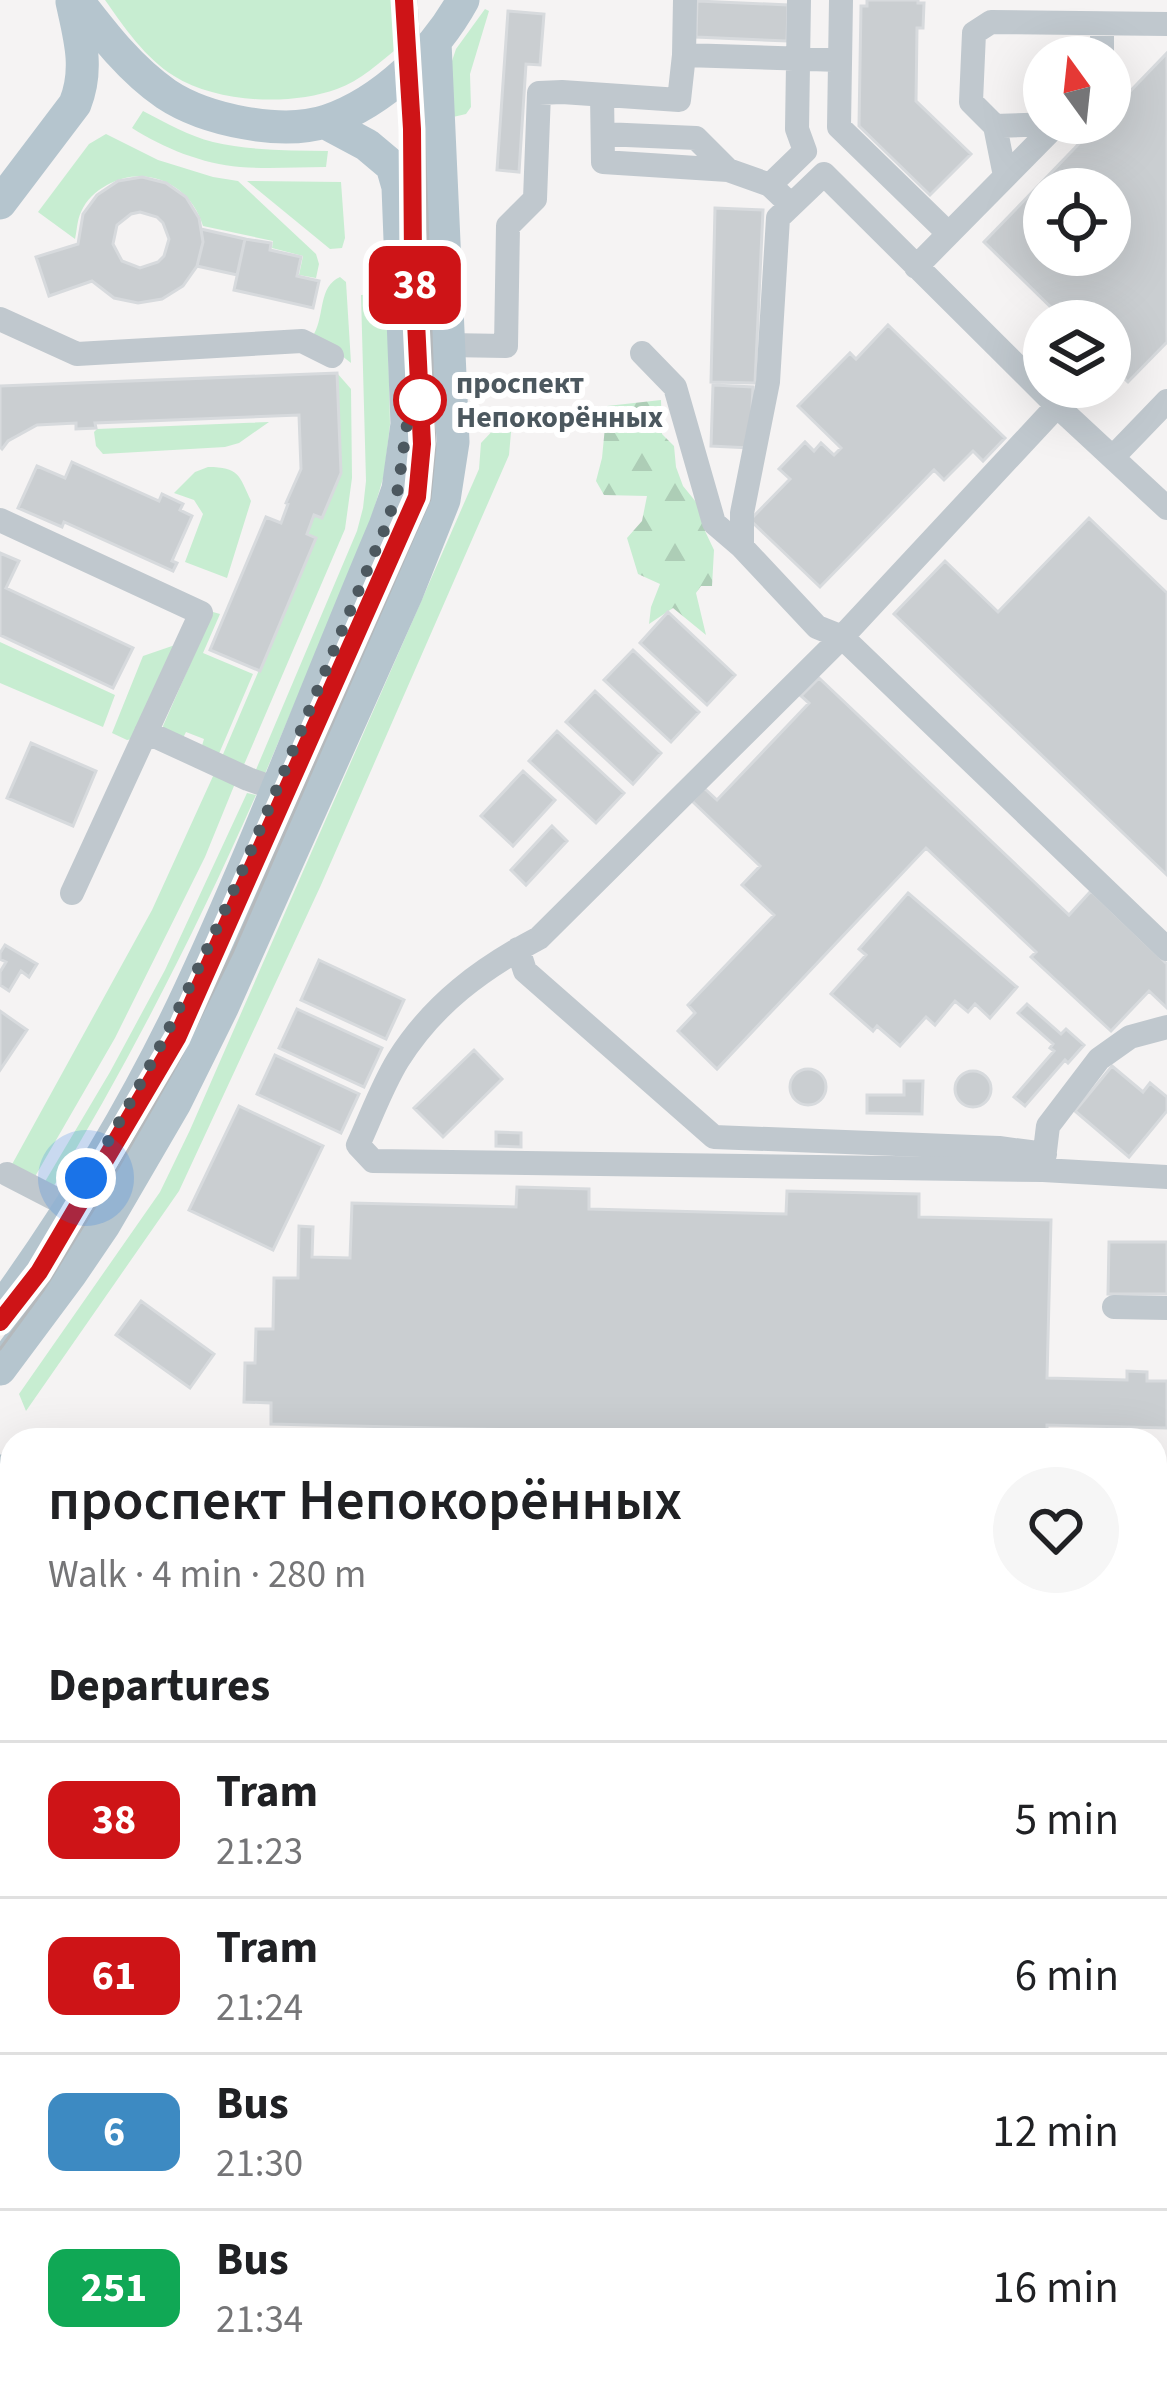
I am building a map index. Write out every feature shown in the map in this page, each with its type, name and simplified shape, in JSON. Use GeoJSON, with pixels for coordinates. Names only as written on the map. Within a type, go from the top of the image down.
{"type":"FeatureCollection","features":[{"type":"Feature","properties":{"kind":"main road"},"geometry":{"type":"LineString","coordinates":[[75,0],[116,50],[169,96],[227,120],[281,126],[324,122],[365,102],[403,75],[435,42],[463,0]]}},
{"type":"Feature","properties":{"kind":"main road"},"geometry":{"type":"LineString","coordinates":[[0,202],[75,104],[81,88],[84,58],[75,0]]}},
{"type":"Feature","properties":{"kind":"main road"},"geometry":{"type":"LineString","coordinates":[[0,1369],[104,1225],[175,1103],[275,893],[444,500],[453,442],[435,42]]}},
{"type":"Feature","properties":{"kind":"main road"},"geometry":{"type":"LineString","coordinates":[[0,1310],[40,1255],[123,1118],[182,1007],[277,789],[398,489],[407,424],[398,187],[392,166],[367,145],[324,122]]}},
{"type":"Feature","properties":{"kind":"main road"},"geometry":{"type":"LineString","coordinates":[[365,574],[377,596],[386,599],[407,593]]}},
{"type":"Feature","properties":{"kind":"lane"},"geometry":{"type":"LineString","coordinates":[[448,345],[506,346],[508,226],[536,199],[539,93],[679,100],[685,0]]}},
{"type":"Feature","properties":{"kind":"lane"},"geometry":{"type":"LineString","coordinates":[[770,185],[805,151],[797,129],[799,0]]}},
{"type":"Feature","properties":{"kind":"lane"},"geometry":{"type":"LineString","coordinates":[[841,0],[838,127],[949,233]]}},
{"type":"Feature","properties":{"kind":"lane"},"geometry":{"type":"LineString","coordinates":[[1005,176],[994,126],[971,102],[974,33],[991,22],[1167,24]]}},
{"type":"Feature","properties":{"kind":"lane"},"geometry":{"type":"LineString","coordinates":[[1102,24],[1102,36]]}},
{"type":"Feature","properties":{"kind":"lane"},"geometry":{"type":"LineString","coordinates":[[684,55],[840,60]]}},
{"type":"Feature","properties":{"kind":"lane"},"geometry":{"type":"LineString","coordinates":[[602,94],[602,134],[696,138],[728,170],[770,185],[791,205]]}},
{"type":"Feature","properties":{"kind":"lane"},"geometry":{"type":"LineString","coordinates":[[994,126],[1023,125]]}},
{"type":"Feature","properties":{"kind":"lane"},"geometry":{"type":"LineString","coordinates":[[916,267],[1037,144]]}},
{"type":"Feature","properties":{"kind":"lane"},"geometry":{"type":"LineString","coordinates":[[742,547],[742,513],[768,382],[778,218],[824,174],[916,267],[1023,357]]}},
{"type":"Feature","properties":{"kind":"lane"},"geometry":{"type":"LineString","coordinates":[[0,319],[77,354],[302,341],[332,356]]}},
{"type":"Feature","properties":{"kind":"lane"},"geometry":{"type":"LineString","coordinates":[[642,353],[675,386],[714,523],[818,627],[842,637],[1167,950]]}},
{"type":"Feature","properties":{"kind":"lane"},"geometry":{"type":"LineString","coordinates":[[1113,457],[1167,401]]}},
{"type":"Feature","properties":{"kind":"lane"},"geometry":{"type":"LineString","coordinates":[[1055,408],[842,637],[539,938],[492,963],[446,1000],[398,1059],[358,1145],[373,1161],[1044,1162],[1167,1177]]}},
{"type":"Feature","properties":{"kind":"lane"},"geometry":{"type":"LineString","coordinates":[[1059,408],[1167,508]]}},
{"type":"Feature","properties":{"kind":"lane"},"geometry":{"type":"LineString","coordinates":[[0,520],[201,613],[72,893]]}},
{"type":"Feature","properties":{"kind":"lane"},"geometry":{"type":"LineString","coordinates":[[146,731],[277,789]]}},
{"type":"Feature","properties":{"kind":"lane"},"geometry":{"type":"LineString","coordinates":[[518,949],[525,971],[714,1137],[999,1148],[1044,1162]]}},
{"type":"Feature","properties":{"kind":"lane"},"geometry":{"type":"LineString","coordinates":[[1044,1162],[1048,1126],[1099,1059],[1130,1037],[1167,1027]]}},
{"type":"Feature","properties":{"kind":"lane"},"geometry":{"type":"LineString","coordinates":[[7,1174],[69,1206]]}},
{"type":"Feature","properties":{"kind":"lane"},"geometry":{"type":"LineString","coordinates":[[1114,1307],[1167,1308]]}},
{"type":"Feature","properties":{"kind":"green space"},"geometry":{"type":"Polygon","coordinates":[[[105,0],[396,0],[399,47],[337,89],[298,98],[232,96],[191,85],[163,69],[105,0]]]}},
{"type":"Feature","properties":{"kind":"green space"},"geometry":{"type":"Polygon","coordinates":[[[485,9],[489,11],[470,74],[471,107],[466,114],[453,117],[451,64],[456,49],[485,9]]]}},
{"type":"Feature","properties":{"kind":"green space"},"geometry":{"type":"Polygon","coordinates":[[[143,111],[213,142],[256,149],[328,151],[326,167],[240,167],[198,159],[132,128],[143,111]]]}},
{"type":"Feature","properties":{"kind":"green space"},"geometry":{"type":"Polygon","coordinates":[[[106,134],[158,160],[238,181],[316,254],[316,278],[299,275],[303,256],[272,248],[273,241],[203,226],[188,199],[151,177],[122,179],[95,193],[81,212],[75,239],[38,212],[89,144],[106,134]]]}},
{"type":"Feature","properties":{"kind":"green space"},"geometry":{"type":"Polygon","coordinates":[[[247,181],[341,182],[342,248],[330,249],[247,181]]]}},
{"type":"Feature","properties":{"kind":"green space"},"geometry":{"type":"Polygon","coordinates":[[[340,277],[346,282],[351,363],[314,334],[328,287],[340,277]]]}},
{"type":"Feature","properties":{"kind":"green space"},"geometry":{"type":"Polygon","coordinates":[[[387,294],[390,425],[384,475],[367,533],[264,776],[255,772],[363,508],[361,295],[387,294]]]}},
{"type":"Feature","properties":{"kind":"green space"},"geometry":{"type":"Polygon","coordinates":[[[337,373],[351,389],[352,478],[345,529],[243,767],[221,759],[315,539],[307,534],[314,515],[322,518],[341,473],[337,373]]]}},
{"type":"Feature","properties":{"kind":"green space"},"geometry":{"type":"Polygon","coordinates":[[[661,400],[662,434],[674,446],[683,486],[705,513],[705,531],[714,550],[712,586],[701,586],[696,593],[706,635],[673,608],[649,624],[660,584],[638,574],[627,538],[642,521],[647,496],[604,495],[596,481],[607,406],[661,400]]]}},
{"type":"Feature","properties":{"kind":"green space"},"geometry":{"type":"Polygon","coordinates":[[[513,409],[509,455],[321,885],[179,1191],[26,1411],[19,1394],[160,1192],[479,469],[481,443],[513,409]]]}},
{"type":"Feature","properties":{"kind":"green space"},"geometry":{"type":"Polygon","coordinates":[[[269,422],[225,447],[103,454],[94,432],[97,429],[269,422]]]}},
{"type":"Feature","properties":{"kind":"green space"},"geometry":{"type":"Polygon","coordinates":[[[208,467],[237,474],[251,501],[227,578],[185,562],[203,514],[194,500],[174,493],[195,472],[208,467]]]}},
{"type":"Feature","properties":{"kind":"green space"},"geometry":{"type":"Polygon","coordinates":[[[213,612],[220,614],[203,653],[253,674],[218,756],[201,749],[204,739],[186,732],[181,742],[164,733],[163,726],[213,612]]]}},
{"type":"Feature","properties":{"kind":"green space"},"geometry":{"type":"Polygon","coordinates":[[[0,642],[115,695],[103,727],[0,683],[0,642]]]}},
{"type":"Feature","properties":{"kind":"green space"},"geometry":{"type":"Polygon","coordinates":[[[175,645],[132,739],[112,733],[143,656],[175,645]]]}},
{"type":"Feature","properties":{"kind":"green space"},"geometry":{"type":"Polygon","coordinates":[[[214,774],[236,781],[205,857],[115,1038],[33,1180],[10,1168],[152,910],[214,774]]]}},
{"type":"Feature","properties":{"kind":"green space"},"geometry":{"type":"Polygon","coordinates":[[[247,793],[256,795],[160,995],[52,1189],[43,1185],[165,970],[247,793]]]}},
{"type":"Feature","properties":{"kind":"building"},"geometry":{"type":"Polygon","coordinates":[[[867,0],[924,3],[923,28],[917,28],[916,101],[971,154],[930,195],[859,126],[861,6],[867,6],[867,0]]]}},
{"type":"Feature","properties":{"kind":"building"},"geometry":{"type":"Polygon","coordinates":[[[697,1],[788,5],[787,41],[696,37],[697,1]]]}},
{"type":"Feature","properties":{"kind":"building"},"geometry":{"type":"Polygon","coordinates":[[[508,11],[544,14],[540,65],[526,64],[519,172],[497,170],[508,11]]]}},
{"type":"Feature","properties":{"kind":"building"},"geometry":{"type":"Polygon","coordinates":[[[1167,53],[1167,342],[1131,379],[1131,300],[1043,300],[984,242],[1023,202],[1023,276],[1131,276],[1131,168],[1056,168],[1079,144],[1131,144],[1131,90],[1167,53]]]}},
{"type":"Feature","properties":{"kind":"building"},"geometry":{"type":"Polygon","coordinates":[[[142,177],[166,183],[186,197],[199,218],[203,242],[197,266],[183,286],[162,299],[138,303],[114,298],[92,281],[49,296],[36,257],[78,244],[83,214],[97,195],[118,181],[142,177]],[[140,212],[117,225],[113,244],[122,261],[140,268],[164,256],[169,239],[157,217],[140,212]]]}},
{"type":"Feature","properties":{"kind":"building"},"geometry":{"type":"Polygon","coordinates":[[[715,208],[763,210],[755,383],[711,382],[715,208]]]}},
{"type":"Feature","properties":{"kind":"building"},"geometry":{"type":"Polygon","coordinates":[[[201,229],[245,239],[237,275],[197,266],[201,229]]]}},
{"type":"Feature","properties":{"kind":"building"},"geometry":{"type":"Polygon","coordinates":[[[245,239],[271,243],[270,250],[301,257],[297,276],[319,281],[313,308],[234,290],[245,239]]]}},
{"type":"Feature","properties":{"kind":"building"},"geometry":{"type":"Polygon","coordinates":[[[888,325],[1005,438],[983,461],[973,451],[944,480],[934,470],[820,587],[750,520],[790,479],[779,469],[805,442],[814,451],[821,443],[834,455],[841,448],[798,406],[850,353],[856,359],[888,325]]]}},
{"type":"Feature","properties":{"kind":"building"},"geometry":{"type":"Polygon","coordinates":[[[337,373],[341,473],[322,518],[314,515],[307,534],[316,538],[260,671],[210,650],[266,517],[281,523],[301,469],[299,415],[95,423],[96,428],[76,429],[76,423],[37,425],[0,447],[0,386],[337,373]]]}},
{"type":"Feature","properties":{"kind":"building"},"geometry":{"type":"Polygon","coordinates":[[[713,385],[753,387],[750,448],[711,446],[713,385]]]}},
{"type":"Feature","properties":{"kind":"building"},"geometry":{"type":"Polygon","coordinates":[[[72,462],[159,501],[162,494],[183,504],[180,510],[192,516],[172,561],[177,563],[173,571],[64,522],[62,527],[18,508],[37,466],[65,478],[72,462]]]}},
{"type":"Feature","properties":{"kind":"building"},"geometry":{"type":"Polygon","coordinates":[[[1089,518],[1167,593],[1167,875],[894,614],[945,561],[998,612],[1089,518]]]}},
{"type":"Feature","properties":{"kind":"building"},"geometry":{"type":"Polygon","coordinates":[[[0,553],[19,561],[6,588],[133,648],[113,688],[0,635],[0,553]]]}},
{"type":"Feature","properties":{"kind":"building"},"geometry":{"type":"Polygon","coordinates":[[[668,612],[735,675],[707,705],[640,643],[668,612]]]}},
{"type":"Feature","properties":{"kind":"building"},"geometry":{"type":"Polygon","coordinates":[[[633,650],[699,712],[671,742],[604,680],[633,650]]]}},
{"type":"Feature","properties":{"kind":"building"},"geometry":{"type":"Polygon","coordinates":[[[819,678],[1069,915],[1091,891],[1167,964],[1167,1008],[1149,991],[1111,1031],[1031,957],[1036,952],[926,848],[717,1069],[678,1031],[695,1013],[688,1005],[774,915],[742,885],[760,866],[692,801],[704,788],[717,800],[809,703],[801,696],[819,678]]]}},
{"type":"Feature","properties":{"kind":"building"},"geometry":{"type":"Polygon","coordinates":[[[595,691],[661,753],[633,784],[566,722],[595,691]]]}},
{"type":"Feature","properties":{"kind":"building"},"geometry":{"type":"Polygon","coordinates":[[[557,731],[624,793],[596,823],[529,761],[557,731]]]}},
{"type":"Feature","properties":{"kind":"building"},"geometry":{"type":"Polygon","coordinates":[[[31,743],[96,771],[73,826],[7,798],[31,743]]]}},
{"type":"Feature","properties":{"kind":"building"},"geometry":{"type":"Polygon","coordinates":[[[523,771],[555,800],[513,846],[481,816],[523,771]]]}},
{"type":"Feature","properties":{"kind":"building"},"geometry":{"type":"Polygon","coordinates":[[[552,826],[567,841],[526,885],[511,870],[552,826]]]}},
{"type":"Feature","properties":{"kind":"building"},"geometry":{"type":"Polygon","coordinates":[[[908,893],[1017,987],[990,1018],[975,1004],[968,1012],[955,1001],[935,1025],[926,1017],[900,1046],[877,1026],[873,1031],[831,994],[866,955],[859,949],[908,893]]]}},
{"type":"Feature","properties":{"kind":"building"},"geometry":{"type":"Polygon","coordinates":[[[5,945],[37,964],[29,977],[21,971],[9,991],[0,985],[6,962],[0,953],[5,945]]]}},
{"type":"Feature","properties":{"kind":"building"},"geometry":{"type":"Polygon","coordinates":[[[319,960],[404,1000],[386,1039],[301,1000],[319,960]]]}},
{"type":"Feature","properties":{"kind":"building"},"geometry":{"type":"Polygon","coordinates":[[[1027,1004],[1061,1034],[1066,1029],[1084,1045],[1025,1106],[1014,1097],[1054,1051],[1053,1044],[1018,1013],[1027,1004]]]}},
{"type":"Feature","properties":{"kind":"building"},"geometry":{"type":"Polygon","coordinates":[[[297,1009],[382,1048],[364,1087],[279,1048],[297,1009]]]}},
{"type":"Feature","properties":{"kind":"building"},"geometry":{"type":"Polygon","coordinates":[[[0,1011],[27,1030],[0,1070],[0,1011]]]}},
{"type":"Feature","properties":{"kind":"building"},"geometry":{"type":"Polygon","coordinates":[[[474,1050],[502,1079],[443,1137],[414,1108],[474,1050]]]}},
{"type":"Feature","properties":{"kind":"building"},"geometry":{"type":"Polygon","coordinates":[[[275,1055],[359,1094],[341,1133],[257,1094],[275,1055]]]}},
{"type":"Feature","properties":{"kind":"building"},"geometry":{"type":"Polygon","coordinates":[[[1112,1066],[1143,1092],[1150,1083],[1167,1097],[1167,1111],[1129,1157],[1075,1111],[1112,1066]]]}},
{"type":"Feature","properties":{"kind":"building"},"geometry":{"type":"Polygon","coordinates":[[[808,1069],[821,1074],[826,1087],[821,1100],[808,1105],[795,1100],[790,1087],[795,1074],[808,1069]]]}},
{"type":"Feature","properties":{"kind":"building"},"geometry":{"type":"Polygon","coordinates":[[[973,1071],[986,1076],[991,1089],[986,1102],[973,1107],[960,1102],[955,1089],[960,1076],[973,1071]]]}},
{"type":"Feature","properties":{"kind":"building"},"geometry":{"type":"Polygon","coordinates":[[[904,1081],[923,1081],[922,1114],[867,1113],[867,1095],[904,1095],[904,1081]]]}},
{"type":"Feature","properties":{"kind":"building"},"geometry":{"type":"Polygon","coordinates":[[[239,1106],[323,1146],[273,1250],[189,1210],[239,1106]]]}},
{"type":"Feature","properties":{"kind":"building"},"geometry":{"type":"Polygon","coordinates":[[[496,1132],[521,1133],[521,1147],[496,1146],[496,1132]]]}},
{"type":"Feature","properties":{"kind":"building"},"geometry":{"type":"Polygon","coordinates":[[[517,1187],[589,1189],[589,1209],[786,1214],[787,1191],[919,1194],[919,1217],[1051,1220],[1047,1378],[1127,1380],[1127,1371],[1147,1372],[1147,1381],[1167,1381],[1167,1428],[271,1424],[271,1403],[244,1402],[245,1363],[255,1363],[256,1329],[273,1329],[274,1278],[298,1278],[299,1226],[313,1227],[312,1257],[350,1258],[352,1203],[516,1207],[517,1187]]]}},
{"type":"Feature","properties":{"kind":"building"},"geometry":{"type":"Polygon","coordinates":[[[1109,1242],[1167,1242],[1167,1294],[1108,1294],[1109,1242]]]}},
{"type":"Feature","properties":{"kind":"building"},"geometry":{"type":"Polygon","coordinates":[[[141,1301],[214,1354],[190,1388],[116,1335],[141,1301]]]}},
{"type":"Feature","properties":{"kind":"tram line","name":"38"},"geometry":{"type":"LineString","coordinates":[[0,1322],[39,1272],[177,1038],[417,497],[422,444],[404,0]]}},
{"type":"Feature","properties":{"kind":"tram line"},"geometry":{"type":"LineString","coordinates":[[0,1349],[44,1289],[176,1066],[233,951],[430,499],[435,447],[416,0]]}},
{"type":"Feature","properties":{"kind":"place","name":"проспект Непокорённых"},"geometry":{"type":"Point","coordinates":[420,400]}},
{"type":"Feature","properties":{"kind":"route"},"geometry":{"type":"LineString","coordinates":[[86,1178],[182,1007],[277,789],[386,526],[398,489],[407,424],[420,400]]}}]}
